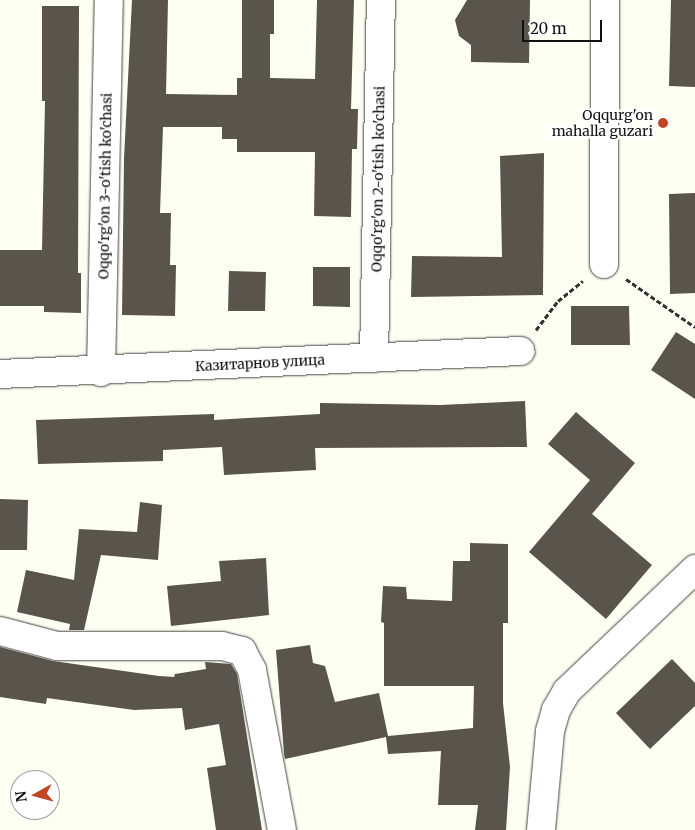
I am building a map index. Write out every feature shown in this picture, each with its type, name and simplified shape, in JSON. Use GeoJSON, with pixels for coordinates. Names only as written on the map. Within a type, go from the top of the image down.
{"type":"FeatureCollection","features":[{"type":"Feature","properties":{"kind":"street","name":"Oqqo'rg'on 3-o'tish ko'chasi"},"geometry":{"type":"LineString","coordinates":[[101,372],[109,0]]}},
{"type":"Feature","properties":{"kind":"street","name":"Oqqo'rg'on 2-o'tish ko'chasi"},"geometry":{"type":"LineString","coordinates":[[374,358],[381,0]]}},
{"type":"Feature","properties":{"kind":"street"},"geometry":{"type":"LineString","coordinates":[[604,264],[605,0]]}},
{"type":"Feature","properties":{"kind":"street","name":"Казитарнов улица"},"geometry":{"type":"LineString","coordinates":[[0,374],[101,372],[520,351]]}},
{"type":"Feature","properties":{"kind":"street"},"geometry":{"type":"LineString","coordinates":[[541,830],[550,731],[556,710],[567,691],[695,569]]}},
{"type":"Feature","properties":{"kind":"street"},"geometry":{"type":"LineString","coordinates":[[0,632],[56,646],[222,646],[242,651],[252,670],[282,830]]}},
{"type":"Feature","properties":{"kind":"path"},"geometry":{"type":"LineString","coordinates":[[520,351],[558,301],[604,264],[695,327]]}},
{"type":"Feature","properties":{"kind":"building"},"geometry":{"type":"Polygon","coordinates":[[[132,0],[168,0],[166,94],[237,95],[237,78],[242,78],[242,0],[274,0],[274,34],[270,34],[270,78],[315,79],[317,0],[354,0],[351,109],[358,109],[357,149],[352,149],[351,217],[314,216],[315,152],[237,152],[237,139],[222,139],[222,127],[163,127],[160,213],[171,213],[170,265],[176,265],[175,316],[122,315],[124,158],[132,0]]]}},
{"type":"Feature","properties":{"kind":"building"},"geometry":{"type":"Polygon","coordinates":[[[467,0],[530,0],[529,63],[471,62],[471,45],[459,36],[455,20],[467,0]]]}},
{"type":"Feature","properties":{"kind":"building"},"geometry":{"type":"Polygon","coordinates":[[[671,0],[695,0],[695,87],[669,86],[671,0]]]}},
{"type":"Feature","properties":{"kind":"building"},"geometry":{"type":"Polygon","coordinates":[[[42,6],[79,6],[78,273],[81,273],[81,313],[44,312],[44,306],[0,306],[0,250],[42,250],[45,101],[42,101],[42,6]]]}},
{"type":"Feature","properties":{"kind":"building"},"geometry":{"type":"Polygon","coordinates":[[[544,153],[543,295],[411,297],[412,256],[502,257],[500,156],[544,153]]]}},
{"type":"Feature","properties":{"kind":"building"},"geometry":{"type":"Polygon","coordinates":[[[695,193],[695,293],[670,294],[669,194],[695,193]]]}},
{"type":"Feature","properties":{"kind":"building"},"geometry":{"type":"Polygon","coordinates":[[[313,267],[350,267],[350,307],[313,306],[313,267]]]}},
{"type":"Feature","properties":{"kind":"building"},"geometry":{"type":"Polygon","coordinates":[[[229,271],[266,272],[265,311],[228,311],[229,271]]]}},
{"type":"Feature","properties":{"kind":"building"},"geometry":{"type":"Polygon","coordinates":[[[571,306],[629,306],[630,345],[571,345],[571,306]]]}},
{"type":"Feature","properties":{"kind":"building"},"geometry":{"type":"Polygon","coordinates":[[[676,332],[695,344],[695,399],[651,370],[676,332]]]}},
{"type":"Feature","properties":{"kind":"building"},"geometry":{"type":"Polygon","coordinates":[[[525,401],[527,447],[315,448],[316,470],[224,475],[222,447],[163,450],[163,461],[38,464],[36,420],[214,414],[214,420],[320,414],[320,403],[440,405],[525,401]]]}},
{"type":"Feature","properties":{"kind":"building"},"geometry":{"type":"Polygon","coordinates":[[[576,412],[635,463],[592,514],[652,565],[606,619],[529,552],[590,480],[548,444],[576,412]]]}},
{"type":"Feature","properties":{"kind":"building"},"geometry":{"type":"Polygon","coordinates":[[[0,499],[28,500],[27,550],[0,550],[0,499]]]}},
{"type":"Feature","properties":{"kind":"building"},"geometry":{"type":"Polygon","coordinates":[[[140,502],[162,505],[158,560],[101,555],[84,630],[69,630],[70,624],[17,612],[26,570],[74,580],[79,529],[137,532],[140,502]]]}},
{"type":"Feature","properties":{"kind":"building"},"geometry":{"type":"Polygon","coordinates":[[[470,543],[508,544],[508,623],[503,623],[503,703],[510,767],[506,830],[475,830],[478,805],[438,805],[441,751],[388,754],[386,737],[285,759],[284,754],[276,650],[310,645],[313,663],[325,666],[335,702],[379,693],[388,736],[473,728],[474,686],[384,686],[384,623],[381,622],[383,586],[406,587],[407,599],[452,601],[453,561],[470,561],[470,543]]]}},
{"type":"Feature","properties":{"kind":"building"},"geometry":{"type":"Polygon","coordinates":[[[266,558],[269,615],[171,626],[167,586],[221,581],[219,561],[266,558]]]}},
{"type":"Feature","properties":{"kind":"building"},"geometry":{"type":"Polygon","coordinates":[[[0,647],[53,661],[159,676],[174,677],[175,674],[206,669],[205,662],[231,664],[237,674],[262,830],[216,830],[207,768],[226,765],[219,724],[185,730],[182,708],[134,710],[47,698],[46,704],[0,697],[0,647]]]}},
{"type":"Feature","properties":{"kind":"building"},"geometry":{"type":"Polygon","coordinates":[[[672,659],[695,683],[695,706],[650,749],[616,713],[672,659]]]}},
{"type":"Feature","properties":{"kind":"place","name":"Oqqurg'on mahalla guzari"},"geometry":{"type":"Point","coordinates":[663,123]}}]}
